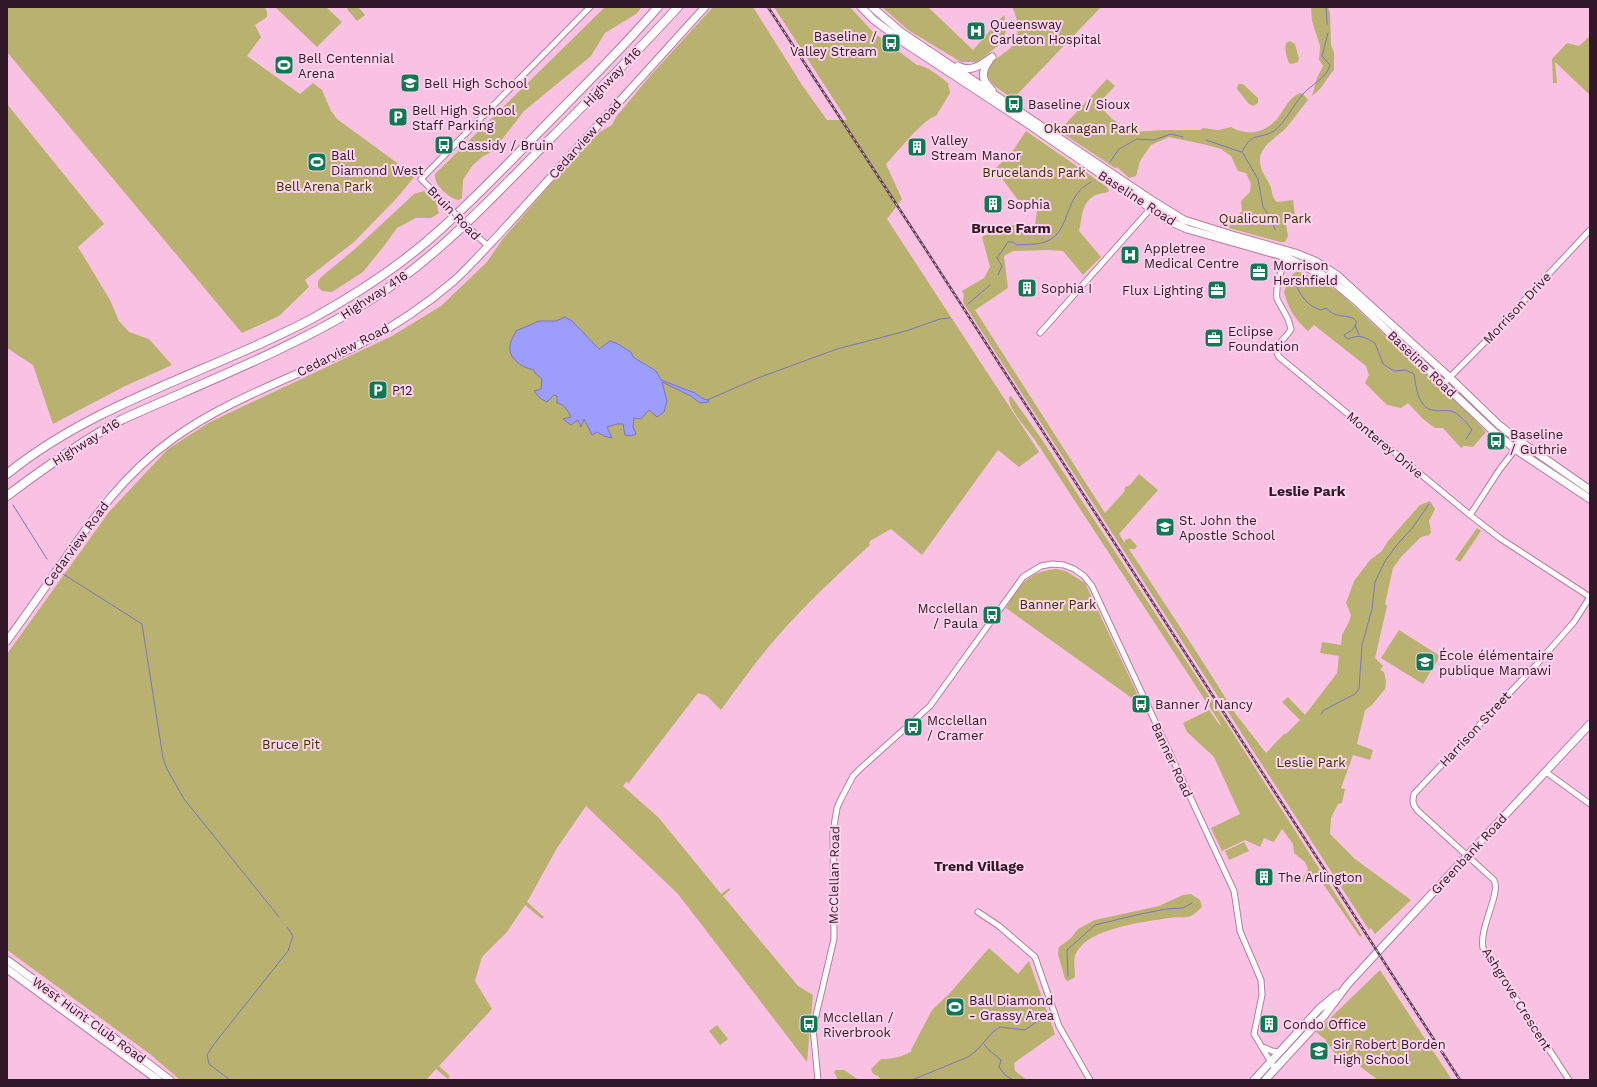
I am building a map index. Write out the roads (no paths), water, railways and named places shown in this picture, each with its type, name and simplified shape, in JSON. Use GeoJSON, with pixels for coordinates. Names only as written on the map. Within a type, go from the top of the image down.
{"type":"FeatureCollection","features":[{"type":"Feature","properties":{"kind":"highway","name":"Highway 416"},"geometry":{"type":"LineString","coordinates":[[7,474],[43,448],[92,420],[123,404],[312,319],[380,278],[441,229],[574,97],[658,7]]}},
{"type":"Feature","properties":{"kind":"highway","name":"Highway 416"},"geometry":{"type":"LineString","coordinates":[[7,496],[43,468],[94,435],[123,419],[313,333],[368,302],[402,278],[432,254],[513,177],[592,98],[678,7]]}},
{"type":"Feature","properties":{"kind":"main road","name":"Cedarview Road"},"geometry":{"type":"LineString","coordinates":[[7,641],[106,501],[138,467],[160,448],[198,422],[221,409],[331,359],[372,338],[406,317],[439,293],[472,264],[705,7]]}},
{"type":"Feature","properties":{"kind":"main road","name":"Baseline Road"},"geometry":{"type":"LineString","coordinates":[[861,7],[874,20],[903,42],[1153,206]]}},
{"type":"Feature","properties":{"kind":"main road","name":"Baseline Road"},"geometry":{"type":"LineString","coordinates":[[872,7],[893,26],[1004,101],[1153,206],[1169,221],[1187,229],[1315,261],[1346,281],[1450,377],[1499,425],[1520,442],[1590,490]]}},
{"type":"Feature","properties":{"kind":"main road"},"geometry":{"type":"LineString","coordinates":[[940,58],[967,69],[976,68],[992,57],[984,68],[984,79],[988,86],[1004,101]]}},
{"type":"Feature","properties":{"kind":"main road","name":"Baseline Road"},"geometry":{"type":"LineString","coordinates":[[1287,254],[1341,287],[1493,431],[1515,449],[1590,499]]}},
{"type":"Feature","properties":{"kind":"main road","name":"Greenbank Road"},"geometry":{"type":"LineString","coordinates":[[1265,1080],[1324,1016],[1348,984],[1590,724]]}},
{"type":"Feature","properties":{"kind":"main road","name":"West Hunt Club Road"},"geometry":{"type":"LineString","coordinates":[[7,960],[170,1080]]}},
{"type":"Feature","properties":{"kind":"main road","name":"West Hunt Club Road"},"geometry":{"type":"LineString","coordinates":[[7,969],[158,1080]]}},
{"type":"Feature","properties":{"kind":"main road","name":"Greenbank Road"},"geometry":{"type":"LineString","coordinates":[[1254,1080],[1319,1009],[1348,984]]}},
{"type":"Feature","properties":{"kind":"street","name":"Bruin Road"},"geometry":{"type":"LineString","coordinates":[[488,246],[421,179],[590,7]]}},
{"type":"Feature","properties":{"kind":"street"},"geometry":{"type":"LineString","coordinates":[[1040,333],[1153,206]]}},
{"type":"Feature","properties":{"kind":"street","name":"Morrison Drive"},"geometry":{"type":"LineString","coordinates":[[1443,384],[1485,342],[1590,230]]}},
{"type":"Feature","properties":{"kind":"street","name":"Monterey Drive"},"geometry":{"type":"LineString","coordinates":[[1287,254],[1279,281],[1277,299],[1290,324],[1291,329],[1276,348],[1278,357],[1501,539],[1590,597]]}},
{"type":"Feature","properties":{"kind":"street"},"geometry":{"type":"LineString","coordinates":[[1470,515],[1520,442]]}},
{"type":"Feature","properties":{"kind":"street","name":"Banner Road"},"geometry":{"type":"LineString","coordinates":[[986,628],[1023,577],[1041,566],[1052,564],[1074,568],[1084,576],[1092,586],[1234,891],[1240,931],[1261,980],[1262,995],[1254,1032],[1260,1046],[1275,1069]]}},
{"type":"Feature","properties":{"kind":"street","name":"Harrison Street"},"geometry":{"type":"LineString","coordinates":[[1467,856],[1415,807],[1413,803],[1414,794],[1537,664],[1574,622],[1590,597]]}},
{"type":"Feature","properties":{"kind":"street","name":"McClellan Road"},"geometry":{"type":"LineString","coordinates":[[818,1080],[813,1028],[834,939],[833,832],[837,808],[845,789],[856,772],[930,706],[986,628]]}},
{"type":"Feature","properties":{"kind":"street"},"geometry":{"type":"LineString","coordinates":[[1546,772],[1590,804]]}},
{"type":"Feature","properties":{"kind":"street","name":"Ashgrove Crescent"},"geometry":{"type":"LineString","coordinates":[[1467,856],[1494,880],[1496,884],[1482,933],[1483,948],[1569,1080]]}},
{"type":"Feature","properties":{"kind":"street"},"geometry":{"type":"LineString","coordinates":[[978,912],[999,926],[1035,957],[1059,1026],[1090,1080]]}},
{"type":"Feature","properties":{"kind":"street"},"geometry":{"type":"LineString","coordinates":[[1260,1046],[1272,1051],[1281,1052]]}},
{"type":"Feature","properties":{"kind":"water"},"geometry":{"type":"Polygon","coordinates":[[[565,317],[572,321],[599,349],[610,341],[616,343],[631,352],[633,357],[656,371],[661,380],[695,393],[709,402],[700,403],[691,396],[662,382],[667,401],[664,412],[657,417],[649,410],[641,419],[634,418],[633,427],[636,434],[631,436],[625,435],[623,424],[607,427],[612,438],[597,432],[592,435],[584,419],[581,427],[578,420],[571,425],[563,419],[571,417],[564,406],[557,403],[557,396],[554,395],[547,402],[540,398],[534,391],[541,389],[542,379],[535,373],[534,370],[517,362],[511,355],[510,351],[511,342],[516,331],[539,321],[556,321],[565,317]]]}},
{"type":"Feature","properties":{"kind":"waterway"},"geometry":{"type":"LineString","coordinates":[[1326,7],[1327,24]]}},
{"type":"Feature","properties":{"kind":"waterway"},"geometry":{"type":"LineString","coordinates":[[1275,230],[1271,218],[1263,207],[1258,179],[1242,152],[1249,141],[1253,138],[1269,134],[1278,128],[1303,94],[1328,70],[1330,65],[1322,56],[1328,33]]}},
{"type":"Feature","properties":{"kind":"waterway"},"geometry":{"type":"LineString","coordinates":[[1110,162],[1119,149],[1137,139],[1154,140],[1171,134],[1183,137]]}},
{"type":"Feature","properties":{"kind":"waterway"},"geometry":{"type":"LineString","coordinates":[[1206,140],[1241,152]]}},
{"type":"Feature","properties":{"kind":"waterway"},"geometry":{"type":"LineString","coordinates":[[998,275],[1002,266],[997,258],[1008,242],[1013,242],[1017,245],[1035,244],[1052,239],[1061,228],[1078,192],[1091,182]]}},
{"type":"Feature","properties":{"kind":"waterway"},"geometry":{"type":"LineString","coordinates":[[968,304],[990,285]]}},
{"type":"Feature","properties":{"kind":"waterway"},"geometry":{"type":"LineString","coordinates":[[1296,285],[1303,297],[1312,306],[1321,310],[1326,308],[1336,315],[1353,318],[1356,323],[1355,327],[1344,335],[1345,337],[1348,339],[1362,337],[1375,343],[1383,364],[1394,371],[1406,370],[1414,374],[1418,395],[1424,405],[1431,410],[1451,411],[1460,416],[1472,430],[1466,439]]}},
{"type":"Feature","properties":{"kind":"waterway"},"geometry":{"type":"LineString","coordinates":[[707,400],[758,378],[837,349],[906,331],[940,319],[950,318]]}},
{"type":"Feature","properties":{"kind":"waterway"},"geometry":{"type":"LineString","coordinates":[[1355,325],[1359,335]]}},
{"type":"Feature","properties":{"kind":"waterway"},"geometry":{"type":"LineString","coordinates":[[1321,714],[1324,710],[1355,694],[1359,689],[1362,645],[1372,609],[1375,582],[1385,561],[1413,527],[1429,504]]}},
{"type":"Feature","properties":{"kind":"waterway"},"geometry":{"type":"LineString","coordinates":[[13,505],[47,559]]}},
{"type":"Feature","properties":{"kind":"waterway"},"geometry":{"type":"LineString","coordinates":[[63,574],[142,624],[163,758],[167,769],[184,799],[279,917]]}},
{"type":"Feature","properties":{"kind":"waterway"},"geometry":{"type":"LineString","coordinates":[[1068,976],[1067,950],[1095,925],[1166,909],[1183,908],[1192,903]]}},
{"type":"Feature","properties":{"kind":"waterway"},"geometry":{"type":"LineString","coordinates":[[230,1080],[209,1064],[207,1055],[214,1044],[288,951],[293,936],[287,927]]}},
{"type":"Feature","properties":{"kind":"waterway"},"geometry":{"type":"LineString","coordinates":[[912,1080],[968,1057],[1000,1027],[1025,1030],[1039,1020]]}},
{"type":"Feature","properties":{"kind":"waterway"},"geometry":{"type":"LineString","coordinates":[[984,1044],[1001,1060],[999,1067],[1005,1075],[1013,1080]]}},
{"type":"Feature","properties":{"kind":"railway"},"geometry":{"type":"LineString","coordinates":[[768,7],[1460,1080]]}},
{"type":"Feature","properties":{"kind":"place","name":"Queensway Carleton Hospital"},"geometry":{"type":"Point","coordinates":[976,31]}},
{"type":"Feature","properties":{"kind":"place","name":"Baseline / Valley Stream"},"geometry":{"type":"Point","coordinates":[891,43]}},
{"type":"Feature","properties":{"kind":"place","name":"Bell Centennial Arena"},"geometry":{"type":"Point","coordinates":[284,65]}},
{"type":"Feature","properties":{"kind":"place","name":"Bell High School"},"geometry":{"type":"Point","coordinates":[410,83]}},
{"type":"Feature","properties":{"kind":"place","name":"Baseline / Sioux"},"geometry":{"type":"Point","coordinates":[1014,104]}},
{"type":"Feature","properties":{"kind":"place","name":"Bell High School Staff Parking"},"geometry":{"type":"Point","coordinates":[398,117]}},
{"type":"Feature","properties":{"kind":"place","name":"Cassidy / Bruin"},"geometry":{"type":"Point","coordinates":[444,145]}},
{"type":"Feature","properties":{"kind":"place","name":"Valley Stream Manor"},"geometry":{"type":"Point","coordinates":[917,147]}},
{"type":"Feature","properties":{"kind":"place","name":"Ball Diamond West"},"geometry":{"type":"Point","coordinates":[317,162]}},
{"type":"Feature","properties":{"kind":"place","name":"Sophia"},"geometry":{"type":"Point","coordinates":[993,204]}},
{"type":"Feature","properties":{"kind":"place","name":"Appletree Medical Centre"},"geometry":{"type":"Point","coordinates":[1130,255]}},
{"type":"Feature","properties":{"kind":"place","name":"Morrison Hershfield"},"geometry":{"type":"Point","coordinates":[1259,272]}},
{"type":"Feature","properties":{"kind":"place","name":"Sophia I"},"geometry":{"type":"Point","coordinates":[1027,288]}},
{"type":"Feature","properties":{"kind":"place","name":"Flux Lighting"},"geometry":{"type":"Point","coordinates":[1217,290]}},
{"type":"Feature","properties":{"kind":"place","name":"Eclipse Foundation"},"geometry":{"type":"Point","coordinates":[1214,338]}},
{"type":"Feature","properties":{"kind":"place","name":"P12"},"geometry":{"type":"Point","coordinates":[378,390]}},
{"type":"Feature","properties":{"kind":"place","name":"Baseline / Guthrie"},"geometry":{"type":"Point","coordinates":[1496,441]}},
{"type":"Feature","properties":{"kind":"place","name":"St. John the Apostle School"},"geometry":{"type":"Point","coordinates":[1165,527]}},
{"type":"Feature","properties":{"kind":"place","name":"Mcclellan / Paula"},"geometry":{"type":"Point","coordinates":[992,615]}},
{"type":"Feature","properties":{"kind":"place","name":"École élémentaire publique Mamawi"},"geometry":{"type":"Point","coordinates":[1425,662]}},
{"type":"Feature","properties":{"kind":"place","name":"Banner / Nancy"},"geometry":{"type":"Point","coordinates":[1141,704]}},
{"type":"Feature","properties":{"kind":"place","name":"Mcclellan / Cramer"},"geometry":{"type":"Point","coordinates":[913,727]}},
{"type":"Feature","properties":{"kind":"place","name":"The Arlington"},"geometry":{"type":"Point","coordinates":[1264,877]}},
{"type":"Feature","properties":{"kind":"place","name":"Ball Diamond - Grassy Area"},"geometry":{"type":"Point","coordinates":[955,1007]}},
{"type":"Feature","properties":{"kind":"place","name":"Mcclellan / Riverbrook"},"geometry":{"type":"Point","coordinates":[809,1024]}},
{"type":"Feature","properties":{"kind":"place","name":"Condo Office"},"geometry":{"type":"Point","coordinates":[1269,1024]}},
{"type":"Feature","properties":{"kind":"place","name":"Sir Robert Borden High School"},"geometry":{"type":"Point","coordinates":[1319,1051]}},
{"type":"Feature","properties":{"kind":"district","name":"Bruce Farm"},"geometry":{"type":"Point","coordinates":[1011,228]}},
{"type":"Feature","properties":{"kind":"district","name":"Leslie Park"},"geometry":{"type":"Point","coordinates":[1307,491]}},
{"type":"Feature","properties":{"kind":"district","name":"Trend Village"},"geometry":{"type":"Point","coordinates":[979,866]}},
{"type":"Feature","properties":{"kind":"park label","name":"Okanagan Park"},"geometry":{"type":"Point","coordinates":[1091,128]}},
{"type":"Feature","properties":{"kind":"park label","name":"Brucelands Park"},"geometry":{"type":"Point","coordinates":[1034,172]}},
{"type":"Feature","properties":{"kind":"park label","name":"Bell Arena Park"},"geometry":{"type":"Point","coordinates":[324,186]}},
{"type":"Feature","properties":{"kind":"park label","name":"Qualicum Park"},"geometry":{"type":"Point","coordinates":[1265,218]}},
{"type":"Feature","properties":{"kind":"park label","name":"Banner Park"},"geometry":{"type":"Point","coordinates":[1058,604]}},
{"type":"Feature","properties":{"kind":"park label","name":"Bruce Pit"},"geometry":{"type":"Point","coordinates":[291,744]}}]}
